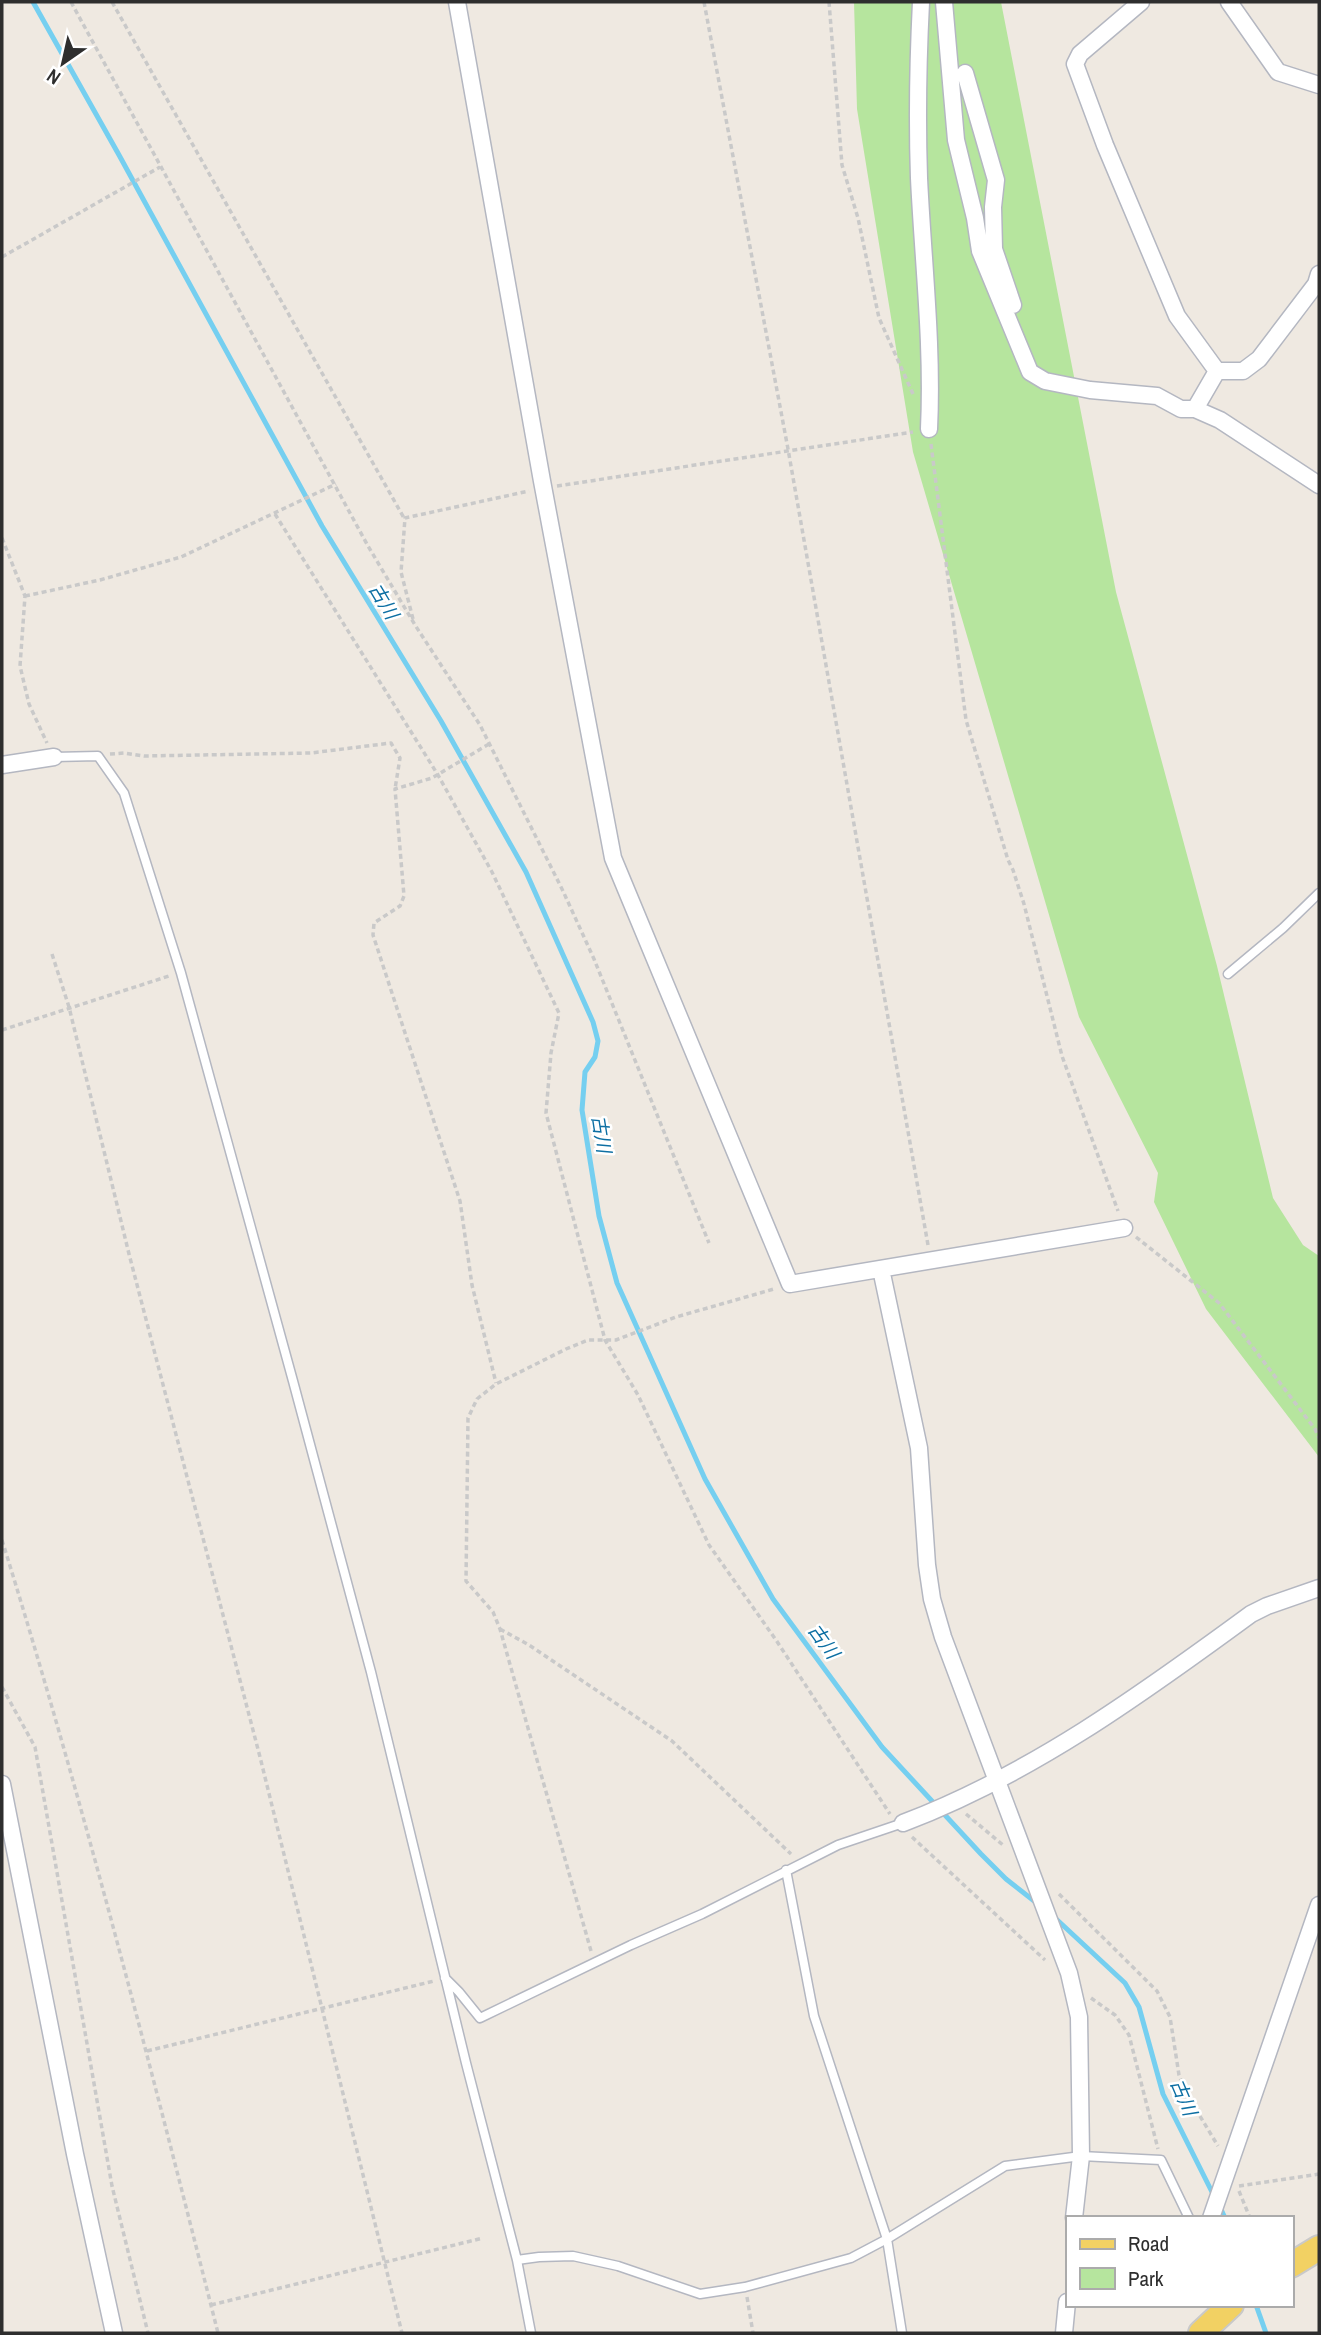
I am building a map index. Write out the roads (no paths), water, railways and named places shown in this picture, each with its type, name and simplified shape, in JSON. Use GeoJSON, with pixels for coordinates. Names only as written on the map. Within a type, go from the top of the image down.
{"type":"FeatureCollection","features":[{"type":"Feature","properties":{"kind":"main road"},"geometry":{"type":"LineString","coordinates":[[1293,2264],[1319,2248]]}},
{"type":"Feature","properties":{"kind":"street"},"geometry":{"type":"LineString","coordinates":[[457,2],[543,488],[613,858],[790,1284],[1124,1228]]}},
{"type":"Feature","properties":{"kind":"street"},"geometry":{"type":"LineString","coordinates":[[921,2],[917,74],[919,179],[932,379],[929,429]]}},
{"type":"Feature","properties":{"kind":"street"},"geometry":{"type":"LineString","coordinates":[[944,2],[956,139],[980,251],[1030,372],[1045,382],[1090,390],[1157,396],[1181,409],[1195,409],[1220,420],[1319,485]]}},
{"type":"Feature","properties":{"kind":"street"},"geometry":{"type":"LineString","coordinates":[[1141,2],[1080,54],[1075,64],[1105,145],[1177,317],[1217,372]]}},
{"type":"Feature","properties":{"kind":"street"},"geometry":{"type":"LineString","coordinates":[[1229,2],[1278,72],[1319,85]]}},
{"type":"Feature","properties":{"kind":"street"},"geometry":{"type":"LineString","coordinates":[[965,72],[996,180],[993,207],[994,249],[1020,323],[1024,352]]}},
{"type":"Feature","properties":{"kind":"street"},"geometry":{"type":"LineString","coordinates":[[1217,372],[1243,371],[1259,359],[1318,281]]}},
{"type":"Feature","properties":{"kind":"street"},"geometry":{"type":"LineString","coordinates":[[1195,409],[1217,372]]}},
{"type":"Feature","properties":{"kind":"street"},"geometry":{"type":"LineString","coordinates":[[2,765],[54,757]]}},
{"type":"Feature","properties":{"kind":"street"},"geometry":{"type":"LineString","coordinates":[[881,1269],[919,1448],[932,1600],[1071,1979],[1079,2017],[1081,2156],[1074,2216]]}},
{"type":"Feature","properties":{"kind":"street"},"geometry":{"type":"LineString","coordinates":[[900,1824],[950,1805],[997,1781],[1147,1690],[1251,1614],[1319,1588]]}},
{"type":"Feature","properties":{"kind":"street"},"geometry":{"type":"LineString","coordinates":[[2,1784],[75,2154],[114,2333]]}},
{"type":"Feature","properties":{"kind":"street"},"geometry":{"type":"LineString","coordinates":[[1212,2216],[1232,2176],[1319,1905]]}},
{"type":"Feature","properties":{"kind":"street"},"geometry":{"type":"LineString","coordinates":[[1064,2333],[1067,2307]]}},
{"type":"Feature","properties":{"kind":"lane"},"geometry":{"type":"LineString","coordinates":[[54,757],[98,756],[124,793],[181,972],[371,1672],[517,2260],[531,2333]]}},
{"type":"Feature","properties":{"kind":"lane"},"geometry":{"type":"LineString","coordinates":[[1227,974],[1283,929],[1319,893]]}},
{"type":"Feature","properties":{"kind":"lane"},"geometry":{"type":"LineString","coordinates":[[445,1978],[480,2018],[838,1845],[900,1824]]}},
{"type":"Feature","properties":{"kind":"lane"},"geometry":{"type":"LineString","coordinates":[[786,1870],[814,2016],[887,2239],[902,2333]]}},
{"type":"Feature","properties":{"kind":"lane"},"geometry":{"type":"LineString","coordinates":[[517,2260],[539,2256],[573,2256],[618,2266],[700,2294],[745,2287],[851,2258],[887,2239],[1005,2166],[1081,2156],[1161,2160],[1188,2216]]}},
{"type":"Feature","properties":{"kind":"waterway","name":"古川"},"geometry":{"type":"LineString","coordinates":[[33,2],[322,526],[441,721],[526,872],[593,1022],[598,1041],[595,1057],[585,1072],[582,1110],[599,1216],[617,1283],[705,1479],[773,1599],[882,1747],[981,1854],[1006,1879],[1038,1904]]}},
{"type":"Feature","properties":{"kind":"waterway","name":"古川"},"geometry":{"type":"LineString","coordinates":[[1054,1917],[1125,1983],[1139,2007],[1163,2094],[1214,2196]]}},
{"type":"Feature","properties":{"kind":"waterway","name":"古川"},"geometry":{"type":"LineString","coordinates":[[1219,2205],[1224,2216]]}},
{"type":"Feature","properties":{"kind":"waterway","name":"古川"},"geometry":{"type":"LineString","coordinates":[[1257,2307],[1266,2333]]}}]}
